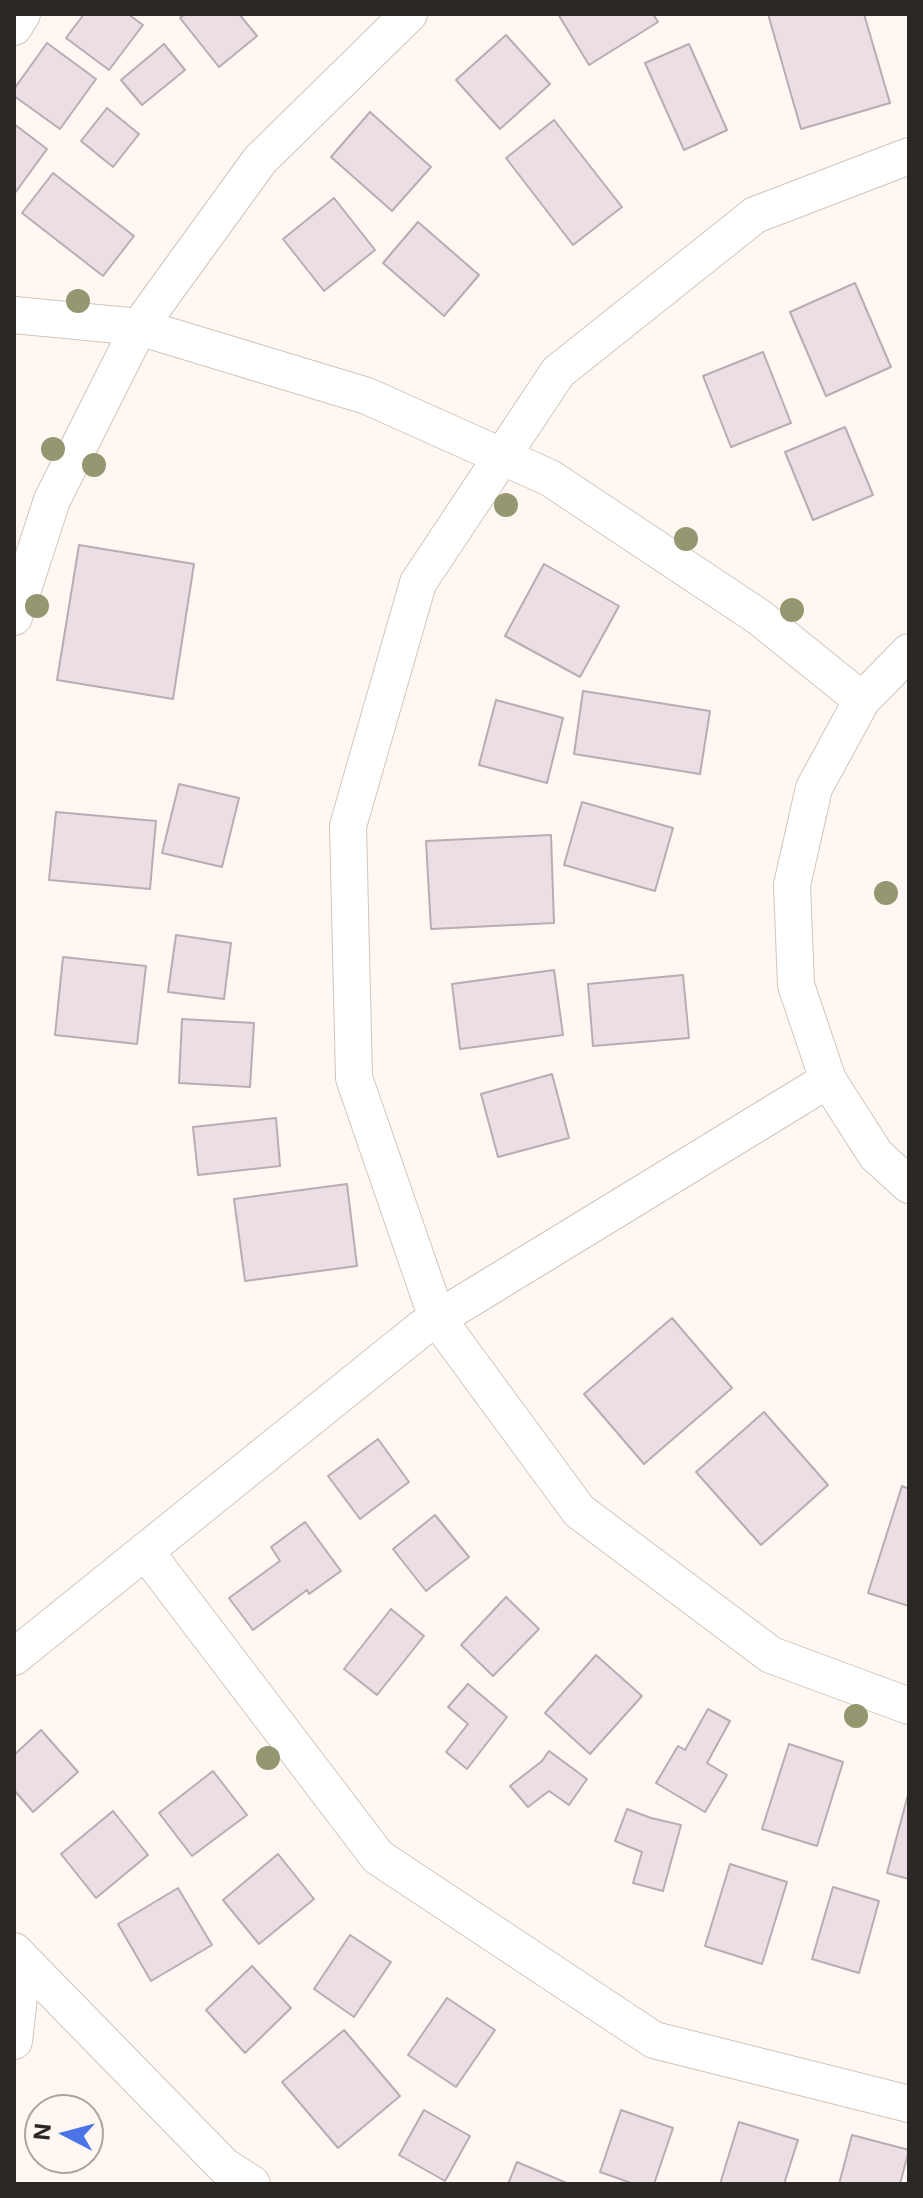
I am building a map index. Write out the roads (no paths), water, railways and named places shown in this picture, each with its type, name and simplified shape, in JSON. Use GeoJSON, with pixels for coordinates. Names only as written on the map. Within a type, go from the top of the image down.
{"type":"FeatureCollection","features":[{"type":"Feature","properties":{"kind":"street"},"geometry":{"type":"LineString","coordinates":[[14,27],[22,14]]}},
{"type":"Feature","properties":{"kind":"street"},"geometry":{"type":"LineString","coordinates":[[14,617],[52,500],[139,327],[260,160],[409,14]]}},
{"type":"Feature","properties":{"kind":"street"},"geometry":{"type":"LineString","coordinates":[[909,156],[755,215],[558,372],[418,583],[348,826],[354,1078],[437,1318],[579,1511],[771,1655],[909,1706]]}},
{"type":"Feature","properties":{"kind":"street"},"geometry":{"type":"LineString","coordinates":[[14,315],[139,327],[367,396],[502,456],[550,478],[759,617],[862,700]]}},
{"type":"Feature","properties":{"kind":"street"},"geometry":{"type":"LineString","coordinates":[[909,652],[862,700],[814,788],[792,885],[796,985],[828,1080],[876,1155],[909,1185]]}},
{"type":"Feature","properties":{"kind":"street"},"geometry":{"type":"LineString","coordinates":[[14,1657],[437,1318],[828,1080]]}},
{"type":"Feature","properties":{"kind":"street"},"geometry":{"type":"LineString","coordinates":[[145,1551],[378,1857],[654,2040],[909,2104]]}},
{"type":"Feature","properties":{"kind":"street"},"geometry":{"type":"LineString","coordinates":[[14,2041],[19,1956]]}},
{"type":"Feature","properties":{"kind":"street"},"geometry":{"type":"LineString","coordinates":[[19,1956],[224,2166],[252,2184]]}}]}
